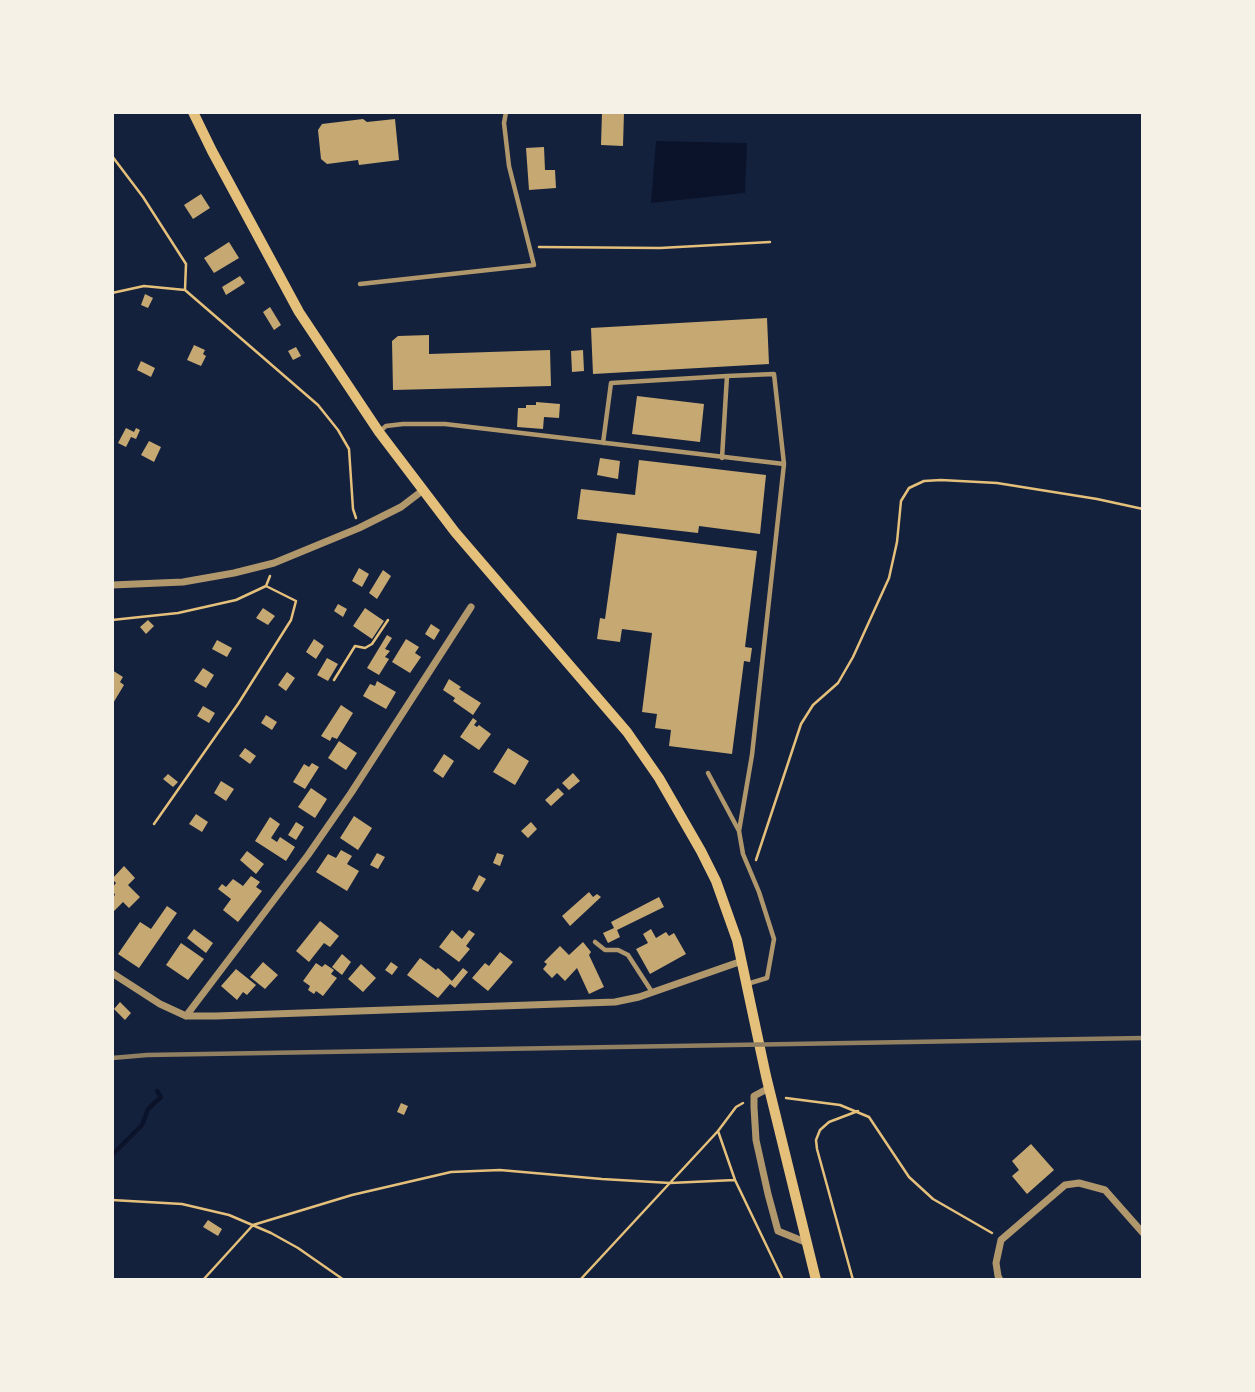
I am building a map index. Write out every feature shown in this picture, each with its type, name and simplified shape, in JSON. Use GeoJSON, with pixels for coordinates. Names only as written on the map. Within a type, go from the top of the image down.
{"type":"FeatureCollection","features":[{"type":"Feature","properties":{"kind":"main road"},"geometry":{"type":"LineString","coordinates":[[193,112],[299,312],[379,432],[422,491],[608,708],[659,778],[716,881],[742,961],[769,1087],[816,1280]]}},
{"type":"Feature","properties":{"kind":"street"},"geometry":{"type":"LineString","coordinates":[[112,585],[183,582],[274,563],[359,528],[401,506],[422,491]]}},
{"type":"Feature","properties":{"kind":"street"},"geometry":{"type":"LineString","coordinates":[[186,1016],[337,814],[471,607]]}},
{"type":"Feature","properties":{"kind":"street"},"geometry":{"type":"LineString","coordinates":[[112,973],[160,1004],[186,1016],[615,1002],[652,993],[742,961]]}},
{"type":"Feature","properties":{"kind":"street"},"geometry":{"type":"LineString","coordinates":[[769,1087],[754,1096],[756,1140],[778,1231],[806,1242]]}},
{"type":"Feature","properties":{"kind":"street"},"geometry":{"type":"LineString","coordinates":[[1000,1280],[996,1263],[1001,1240],[1065,1185],[1079,1183],[1105,1189],[1143,1233]]}},
{"type":"Feature","properties":{"kind":"lane"},"geometry":{"type":"LineString","coordinates":[[360,284],[534,265],[509,166],[504,123],[506,112]]}},
{"type":"Feature","properties":{"kind":"lane"},"geometry":{"type":"LineString","coordinates":[[603,443],[611,383],[774,374],[784,464],[752,755],[739,831]]}},
{"type":"Feature","properties":{"kind":"lane"},"geometry":{"type":"LineString","coordinates":[[722,458],[727,376]]}},
{"type":"Feature","properties":{"kind":"lane"},"geometry":{"type":"LineString","coordinates":[[379,432],[386,426],[445,424],[784,464]]}},
{"type":"Feature","properties":{"kind":"lane"},"geometry":{"type":"LineString","coordinates":[[708,773],[739,831],[743,854],[774,939],[768,978],[747,984]]}},
{"type":"Feature","properties":{"kind":"lane"},"geometry":{"type":"LineString","coordinates":[[595,942],[605,950],[618,950],[628,955],[652,993]]}},
{"type":"Feature","properties":{"kind":"path"},"geometry":{"type":"LineString","coordinates":[[112,156],[143,197],[186,264],[185,290]]}},
{"type":"Feature","properties":{"kind":"path"},"geometry":{"type":"LineString","coordinates":[[530,247],[660,248],[770,242]]}},
{"type":"Feature","properties":{"kind":"path"},"geometry":{"type":"LineString","coordinates":[[112,293],[144,286],[185,290],[318,405],[349,449],[353,509],[359,528]]}},
{"type":"Feature","properties":{"kind":"path"},"geometry":{"type":"LineString","coordinates":[[752,873],[789,755],[802,724],[813,705],[838,683],[853,657],[889,578],[897,542],[901,501],[909,488],[924,481],[941,480],[997,483],[1143,509]]}},
{"type":"Feature","properties":{"kind":"path"},"geometry":{"type":"LineString","coordinates":[[112,620],[178,613],[236,600],[266,586],[274,563]]}},
{"type":"Feature","properties":{"kind":"path"},"geometry":{"type":"LineString","coordinates":[[154,824],[291,620],[296,601],[266,586]]}},
{"type":"Feature","properties":{"kind":"path"},"geometry":{"type":"LineString","coordinates":[[334,680],[355,646],[365,648],[372,644],[388,620]]}},
{"type":"Feature","properties":{"kind":"path"},"geometry":{"type":"LineString","coordinates":[[769,1087],[858,1111],[869,1117],[909,1177],[925,1192],[1001,1240]]}},
{"type":"Feature","properties":{"kind":"path"},"geometry":{"type":"LineString","coordinates":[[580,1280],[718,1131],[736,1107],[754,1096]]}},
{"type":"Feature","properties":{"kind":"path"},"geometry":{"type":"LineString","coordinates":[[853,1280],[816,1140],[820,1130],[829,1122],[858,1111]]}},
{"type":"Feature","properties":{"kind":"path"},"geometry":{"type":"LineString","coordinates":[[718,1131],[735,1180],[783,1280]]}},
{"type":"Feature","properties":{"kind":"path"},"geometry":{"type":"LineString","coordinates":[[203,1280],[253,1225],[352,1195],[451,1172],[500,1170],[670,1183],[735,1180]]}},
{"type":"Feature","properties":{"kind":"path"},"geometry":{"type":"LineString","coordinates":[[112,1200],[182,1204],[229,1215],[298,1248],[344,1280]]}},
{"type":"Feature","properties":{"kind":"water"},"geometry":{"type":"Polygon","coordinates":[[[656,141],[747,143],[745,193],[651,203],[656,141]]]}},
{"type":"Feature","properties":{"kind":"building"},"geometry":{"type":"Polygon","coordinates":[[[602,112],[624,112],[623,146],[601,145],[602,112]]]}},
{"type":"Feature","properties":{"kind":"building"},"geometry":{"type":"Polygon","coordinates":[[[363,119],[367,122],[395,119],[399,160],[359,165],[358,160],[327,164],[321,159],[318,130],[322,124],[363,119]]]}},
{"type":"Feature","properties":{"kind":"building"},"geometry":{"type":"Polygon","coordinates":[[[544,147],[545,170],[555,170],[556,188],[529,190],[526,148],[544,147]]]}},
{"type":"Feature","properties":{"kind":"building"},"geometry":{"type":"Polygon","coordinates":[[[201,194],[210,208],[193,219],[184,205],[201,194]]]}},
{"type":"Feature","properties":{"kind":"building"},"geometry":{"type":"Polygon","coordinates":[[[229,242],[239,258],[214,273],[204,258],[229,242]]]}},
{"type":"Feature","properties":{"kind":"building"},"geometry":{"type":"Polygon","coordinates":[[[240,276],[245,283],[226,295],[222,287],[240,276]]]}},
{"type":"Feature","properties":{"kind":"building"},"geometry":{"type":"Polygon","coordinates":[[[145,294],[153,298],[148,308],[141,305],[145,294]]]}},
{"type":"Feature","properties":{"kind":"building"},"geometry":{"type":"Polygon","coordinates":[[[270,307],[281,325],[274,330],[263,312],[270,307]]]}},
{"type":"Feature","properties":{"kind":"building"},"geometry":{"type":"Polygon","coordinates":[[[767,318],[769,364],[593,374],[591,328],[767,318]]]}},
{"type":"Feature","properties":{"kind":"building"},"geometry":{"type":"Polygon","coordinates":[[[429,335],[429,354],[550,350],[551,386],[393,390],[392,341],[398,336],[429,335]]]}},
{"type":"Feature","properties":{"kind":"building"},"geometry":{"type":"Polygon","coordinates":[[[194,345],[205,350],[203,354],[206,356],[201,366],[187,360],[194,345]]]}},
{"type":"Feature","properties":{"kind":"building"},"geometry":{"type":"Polygon","coordinates":[[[296,347],[301,356],[293,360],[288,351],[296,347]]]}},
{"type":"Feature","properties":{"kind":"building"},"geometry":{"type":"Polygon","coordinates":[[[583,350],[584,371],[572,372],[571,351],[583,350]]]}},
{"type":"Feature","properties":{"kind":"building"},"geometry":{"type":"Polygon","coordinates":[[[141,361],[155,368],[151,377],[137,370],[141,361]]]}},
{"type":"Feature","properties":{"kind":"building"},"geometry":{"type":"Polygon","coordinates":[[[637,396],[704,404],[700,442],[632,434],[637,396]]]}},
{"type":"Feature","properties":{"kind":"building"},"geometry":{"type":"Polygon","coordinates":[[[536,402],[560,404],[559,418],[544,417],[543,429],[517,427],[518,408],[536,405],[536,402]]]}},
{"type":"Feature","properties":{"kind":"building"},"geometry":{"type":"Polygon","coordinates":[[[126,428],[134,432],[136,428],[140,430],[136,439],[131,437],[126,447],[118,443],[126,428]]]}},
{"type":"Feature","properties":{"kind":"building"},"geometry":{"type":"Polygon","coordinates":[[[149,441],[161,447],[154,462],[141,455],[149,441]]]}},
{"type":"Feature","properties":{"kind":"building"},"geometry":{"type":"Polygon","coordinates":[[[600,458],[620,461],[618,479],[597,475],[600,458]]]}},
{"type":"Feature","properties":{"kind":"building"},"geometry":{"type":"Polygon","coordinates":[[[639,460],[766,475],[760,534],[699,526],[698,533],[577,519],[581,489],[635,495],[639,460]]]}},
{"type":"Feature","properties":{"kind":"building"},"geometry":{"type":"Polygon","coordinates":[[[617,533],[757,551],[745,647],[752,648],[750,662],[744,661],[732,754],[669,746],[671,730],[655,728],[657,714],[642,712],[652,633],[622,629],[620,642],[597,639],[600,618],[605,619],[617,533]]]}},
{"type":"Feature","properties":{"kind":"building"},"geometry":{"type":"Polygon","coordinates":[[[359,568],[369,574],[362,587],[352,581],[359,568]]]}},
{"type":"Feature","properties":{"kind":"building"},"geometry":{"type":"Polygon","coordinates":[[[383,570],[391,576],[377,599],[369,593],[383,570]]]}},
{"type":"Feature","properties":{"kind":"building"},"geometry":{"type":"Polygon","coordinates":[[[338,604],[347,609],[343,617],[334,611],[338,604]]]}},
{"type":"Feature","properties":{"kind":"building"},"geometry":{"type":"Polygon","coordinates":[[[263,608],[275,616],[268,625],[256,618],[263,608]]]}},
{"type":"Feature","properties":{"kind":"building"},"geometry":{"type":"Polygon","coordinates":[[[365,608],[384,621],[372,639],[353,626],[365,608]]]}},
{"type":"Feature","properties":{"kind":"building"},"geometry":{"type":"Polygon","coordinates":[[[148,620],[154,626],[146,634],[140,627],[148,620]]]}},
{"type":"Feature","properties":{"kind":"building"},"geometry":{"type":"Polygon","coordinates":[[[431,624],[440,630],[434,640],[425,634],[431,624]]]}},
{"type":"Feature","properties":{"kind":"building"},"geometry":{"type":"Polygon","coordinates":[[[387,635],[392,638],[385,649],[390,651],[385,657],[389,659],[379,675],[367,668],[387,635]]]}},
{"type":"Feature","properties":{"kind":"building"},"geometry":{"type":"Polygon","coordinates":[[[314,639],[324,646],[316,659],[306,652],[314,639]]]}},
{"type":"Feature","properties":{"kind":"building"},"geometry":{"type":"Polygon","coordinates":[[[406,639],[419,647],[415,653],[421,657],[410,673],[392,662],[406,639]]]}},
{"type":"Feature","properties":{"kind":"building"},"geometry":{"type":"Polygon","coordinates":[[[217,640],[232,648],[227,657],[212,649],[217,640]]]}},
{"type":"Feature","properties":{"kind":"building"},"geometry":{"type":"Polygon","coordinates":[[[327,658],[338,664],[328,681],[317,675],[327,658]]]}},
{"type":"Feature","properties":{"kind":"building"},"geometry":{"type":"Polygon","coordinates":[[[203,668],[214,675],[206,688],[194,681],[203,668]]]}},
{"type":"Feature","properties":{"kind":"building"},"geometry":{"type":"Polygon","coordinates":[[[112,670],[123,677],[120,682],[124,685],[112,705],[112,670]]]}},
{"type":"Feature","properties":{"kind":"building"},"geometry":{"type":"Polygon","coordinates":[[[287,672],[295,678],[286,691],[278,685],[287,672]]]}},
{"type":"Feature","properties":{"kind":"building"},"geometry":{"type":"Polygon","coordinates":[[[449,679],[481,703],[473,715],[443,690],[449,679]]]}},
{"type":"Feature","properties":{"kind":"building"},"geometry":{"type":"Polygon","coordinates":[[[377,681],[396,692],[386,709],[363,696],[370,684],[375,686],[377,681]]]}},
{"type":"Feature","properties":{"kind":"building"},"geometry":{"type":"Polygon","coordinates":[[[341,705],[353,713],[337,739],[332,737],[330,741],[321,736],[341,705]]]}},
{"type":"Feature","properties":{"kind":"building"},"geometry":{"type":"Polygon","coordinates":[[[203,706],[215,713],[209,723],[197,716],[203,706]]]}},
{"type":"Feature","properties":{"kind":"building"},"geometry":{"type":"Polygon","coordinates":[[[266,715],[277,722],[272,730],[261,723],[266,715]]]}},
{"type":"Feature","properties":{"kind":"building"},"geometry":{"type":"Polygon","coordinates":[[[473,718],[477,721],[474,725],[479,725],[491,734],[479,750],[460,737],[473,718]]]}},
{"type":"Feature","properties":{"kind":"building"},"geometry":{"type":"Polygon","coordinates":[[[339,741],[357,753],[346,770],[328,758],[339,741]]]}},
{"type":"Feature","properties":{"kind":"building"},"geometry":{"type":"Polygon","coordinates":[[[245,748],[256,756],[250,764],[239,756],[245,748]]]}},
{"type":"Feature","properties":{"kind":"building"},"geometry":{"type":"Polygon","coordinates":[[[508,748],[529,761],[515,785],[493,772],[508,748]]]}},
{"type":"Feature","properties":{"kind":"building"},"geometry":{"type":"Polygon","coordinates":[[[444,754],[454,761],[443,778],[433,771],[444,754]]]}},
{"type":"Feature","properties":{"kind":"building"},"geometry":{"type":"Polygon","coordinates":[[[312,763],[319,767],[305,789],[293,782],[304,764],[309,767],[312,763]]]}},
{"type":"Feature","properties":{"kind":"building"},"geometry":{"type":"Polygon","coordinates":[[[573,773],[580,781],[569,790],[562,783],[573,773]]]}},
{"type":"Feature","properties":{"kind":"building"},"geometry":{"type":"Polygon","coordinates":[[[168,774],[178,782],[173,787],[163,779],[168,774]]]}},
{"type":"Feature","properties":{"kind":"building"},"geometry":{"type":"Polygon","coordinates":[[[221,781],[234,789],[226,801],[214,793],[221,781]]]}},
{"type":"Feature","properties":{"kind":"building"},"geometry":{"type":"Polygon","coordinates":[[[311,788],[327,799],[315,818],[298,807],[311,788]]]}},
{"type":"Feature","properties":{"kind":"building"},"geometry":{"type":"Polygon","coordinates":[[[558,788],[564,794],[551,806],[545,800],[558,788]]]}},
{"type":"Feature","properties":{"kind":"building"},"geometry":{"type":"Polygon","coordinates":[[[196,814],[208,822],[202,832],[189,824],[196,814]]]}},
{"type":"Feature","properties":{"kind":"building"},"geometry":{"type":"Polygon","coordinates":[[[354,816],[372,828],[358,850],[340,838],[354,816]]]}},
{"type":"Feature","properties":{"kind":"building"},"geometry":{"type":"Polygon","coordinates":[[[270,817],[280,824],[271,838],[277,842],[280,837],[295,847],[286,861],[255,841],[270,817]]]}},
{"type":"Feature","properties":{"kind":"building"},"geometry":{"type":"Polygon","coordinates":[[[296,822],[304,827],[296,840],[288,835],[296,822]]]}},
{"type":"Feature","properties":{"kind":"building"},"geometry":{"type":"Polygon","coordinates":[[[531,822],[537,829],[528,838],[521,831],[531,822]]]}},
{"type":"Feature","properties":{"kind":"building"},"geometry":{"type":"Polygon","coordinates":[[[341,850],[352,856],[347,864],[359,871],[347,891],[316,872],[328,854],[336,858],[341,850]]]}},
{"type":"Feature","properties":{"kind":"building"},"geometry":{"type":"Polygon","coordinates":[[[247,851],[264,864],[256,874],[240,860],[247,851]]]}},
{"type":"Feature","properties":{"kind":"building"},"geometry":{"type":"Polygon","coordinates":[[[377,853],[385,857],[378,869],[370,865],[377,853]]]}},
{"type":"Feature","properties":{"kind":"building"},"geometry":{"type":"Polygon","coordinates":[[[497,853],[504,855],[500,866],[493,863],[497,853]]]}},
{"type":"Feature","properties":{"kind":"building"},"geometry":{"type":"Polygon","coordinates":[[[124,866],[135,878],[128,885],[140,897],[129,908],[123,902],[112,913],[112,898],[115,895],[112,888],[116,883],[112,879],[124,866]]]}},
{"type":"Feature","properties":{"kind":"building"},"geometry":{"type":"Polygon","coordinates":[[[479,875],[486,879],[478,892],[472,889],[479,875]]]}},
{"type":"Feature","properties":{"kind":"building"},"geometry":{"type":"Polygon","coordinates":[[[251,876],[260,882],[256,887],[262,891],[238,922],[223,910],[231,899],[218,889],[222,884],[226,887],[233,879],[243,886],[251,876]]]}},
{"type":"Feature","properties":{"kind":"building"},"geometry":{"type":"Polygon","coordinates":[[[589,892],[593,897],[597,894],[601,897],[570,926],[562,916],[589,892]]]}},
{"type":"Feature","properties":{"kind":"building"},"geometry":{"type":"Polygon","coordinates":[[[659,897],[664,907],[617,930],[620,937],[608,943],[603,933],[614,928],[611,922],[659,897]]]}},
{"type":"Feature","properties":{"kind":"building"},"geometry":{"type":"Polygon","coordinates":[[[167,906],[177,913],[139,968],[118,954],[140,922],[151,929],[167,906]]]}},
{"type":"Feature","properties":{"kind":"building"},"geometry":{"type":"Polygon","coordinates":[[[320,921],[339,936],[330,947],[324,943],[309,962],[296,951],[320,921]]]}},
{"type":"Feature","properties":{"kind":"building"},"geometry":{"type":"Polygon","coordinates":[[[194,929],[213,943],[206,953],[187,938],[194,929]]]}},
{"type":"Feature","properties":{"kind":"building"},"geometry":{"type":"Polygon","coordinates":[[[651,929],[656,938],[666,932],[669,936],[674,933],[686,954],[650,974],[636,949],[648,943],[643,934],[651,929]]]}},
{"type":"Feature","properties":{"kind":"building"},"geometry":{"type":"Polygon","coordinates":[[[452,930],[462,939],[469,930],[475,934],[466,946],[470,949],[459,962],[439,947],[452,930]]]}},
{"type":"Feature","properties":{"kind":"building"},"geometry":{"type":"Polygon","coordinates":[[[583,942],[591,952],[589,955],[604,987],[589,994],[577,968],[565,981],[557,973],[552,978],[543,969],[547,964],[544,962],[560,946],[569,955],[583,942]]]}},
{"type":"Feature","properties":{"kind":"building"},"geometry":{"type":"Polygon","coordinates":[[[181,943],[204,959],[188,980],[166,965],[181,943]]]}},
{"type":"Feature","properties":{"kind":"building"},"geometry":{"type":"Polygon","coordinates":[[[500,952],[513,962],[488,991],[472,978],[485,963],[489,966],[500,952]]]}},
{"type":"Feature","properties":{"kind":"building"},"geometry":{"type":"Polygon","coordinates":[[[342,954],[351,962],[342,975],[332,967],[342,954]]]}},
{"type":"Feature","properties":{"kind":"building"},"geometry":{"type":"Polygon","coordinates":[[[420,958],[436,970],[438,968],[452,981],[463,968],[468,972],[455,988],[450,984],[438,998],[407,975],[420,958]]]}},
{"type":"Feature","properties":{"kind":"building"},"geometry":{"type":"Polygon","coordinates":[[[263,962],[278,975],[265,989],[250,977],[263,962]]]}},
{"type":"Feature","properties":{"kind":"building"},"geometry":{"type":"Polygon","coordinates":[[[391,962],[398,967],[392,975],[385,970],[391,962]]]}},
{"type":"Feature","properties":{"kind":"building"},"geometry":{"type":"Polygon","coordinates":[[[316,963],[322,967],[325,964],[334,970],[331,974],[337,978],[323,996],[308,990],[310,986],[303,981],[316,963]]]}},
{"type":"Feature","properties":{"kind":"building"},"geometry":{"type":"Polygon","coordinates":[[[361,964],[376,978],[363,992],[348,979],[361,964]]]}},
{"type":"Feature","properties":{"kind":"building"},"geometry":{"type":"Polygon","coordinates":[[[236,969],[256,985],[247,995],[243,992],[237,1000],[221,986],[236,969]]]}},
{"type":"Feature","properties":{"kind":"building"},"geometry":{"type":"Polygon","coordinates":[[[120,1002],[131,1013],[125,1020],[114,1009],[120,1002]]]}},
{"type":"Feature","properties":{"kind":"building"},"geometry":{"type":"Polygon","coordinates":[[[401,1103],[408,1106],[404,1115],[397,1112],[401,1103]]]}},
{"type":"Feature","properties":{"kind":"building"},"geometry":{"type":"Polygon","coordinates":[[[1031,1144],[1054,1170],[1027,1194],[1012,1176],[1019,1170],[1012,1161],[1031,1144]]]}},
{"type":"Feature","properties":{"kind":"building"},"geometry":{"type":"Polygon","coordinates":[[[208,1220],[222,1229],[218,1236],[203,1227],[208,1220]]]}},
{"type":"Feature","properties":{"kind":"waterway"},"geometry":{"type":"LineString","coordinates":[[112,1155],[142,1125],[148,1109],[161,1097],[157,1091]]}},
{"type":"Feature","properties":{"kind":"railway"},"geometry":{"type":"LineString","coordinates":[[112,1058],[147,1055],[1143,1038]]}}]}
